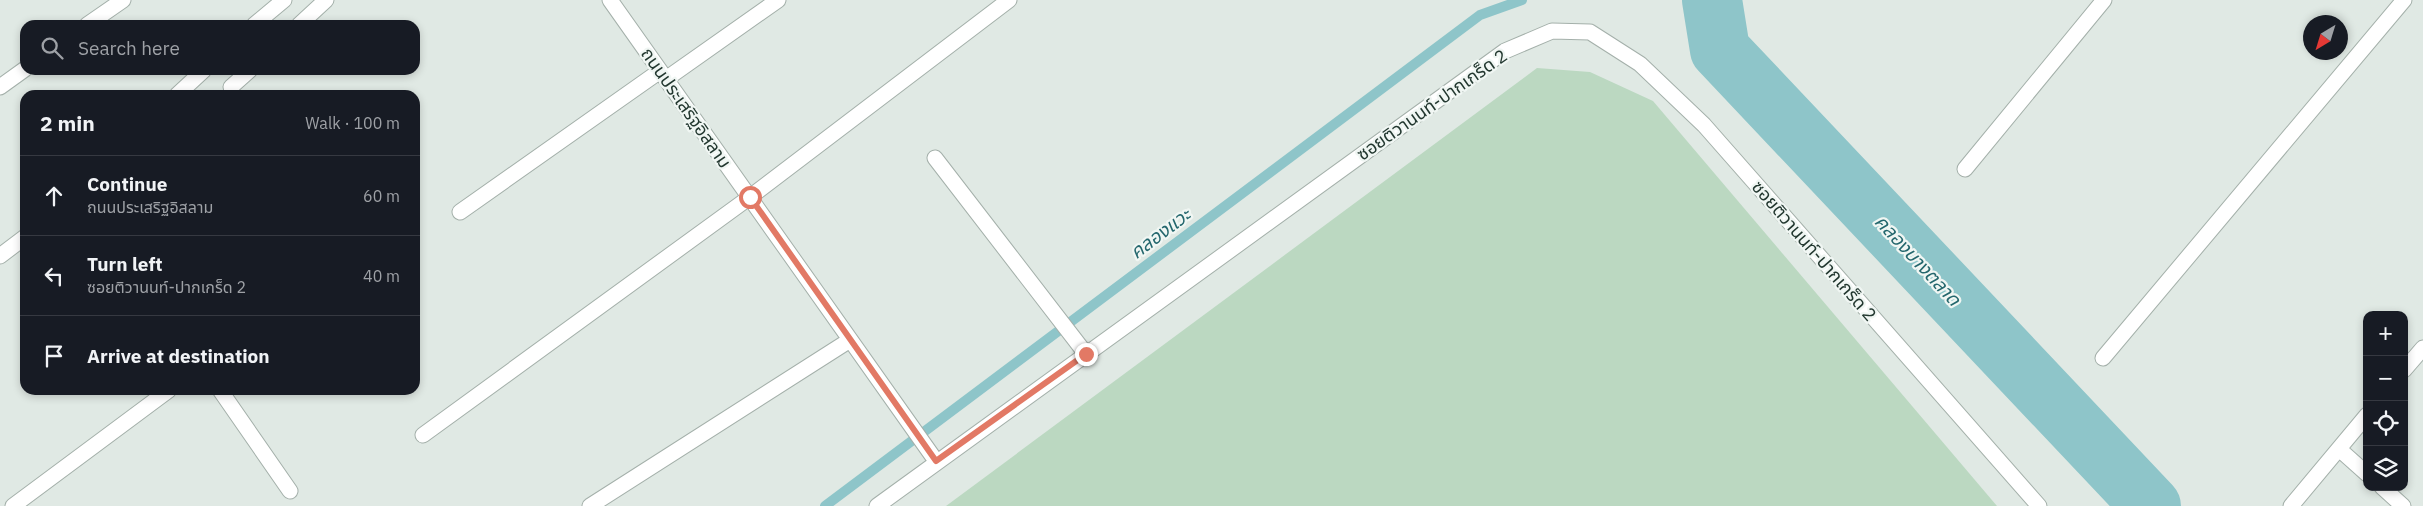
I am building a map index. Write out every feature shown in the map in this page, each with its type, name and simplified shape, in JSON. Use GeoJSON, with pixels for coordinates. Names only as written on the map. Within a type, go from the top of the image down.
{"type":"FeatureCollection","features":[{"type":"Feature","properties":{"kind":"street"},"geometry":{"type":"LineString","coordinates":[[95,20],[123,0]]}},
{"type":"Feature","properties":{"kind":"street"},"geometry":{"type":"LineString","coordinates":[[260,20],[284,0]]}},
{"type":"Feature","properties":{"kind":"street"},"geometry":{"type":"LineString","coordinates":[[304,20],[326,0]]}},
{"type":"Feature","properties":{"kind":"street","name":"ถนนประเสริฐอิสลาม"},"geometry":{"type":"LineString","coordinates":[[610,0],[932,455]]}},
{"type":"Feature","properties":{"kind":"street"},"geometry":{"type":"LineString","coordinates":[[460,212],[778,0]]}},
{"type":"Feature","properties":{"kind":"street"},"geometry":{"type":"LineString","coordinates":[[423,435],[750,197],[1009,0]]}},
{"type":"Feature","properties":{"kind":"street"},"geometry":{"type":"LineString","coordinates":[[1965,169],[2104,0]]}},
{"type":"Feature","properties":{"kind":"street"},"geometry":{"type":"LineString","coordinates":[[2104,358],[2404,0]]}},
{"type":"Feature","properties":{"kind":"street","name":"ซอยติวานนท์-ปากเกร็ด 2"},"geometry":{"type":"LineString","coordinates":[[877,506],[932,455],[1086,354],[1505,51],[1552,31],[1590,32],[1640,64],[1704,125],[2039,506]]}},
{"type":"Feature","properties":{"kind":"street"},"geometry":{"type":"LineString","coordinates":[[0,86],[20,72]]}},
{"type":"Feature","properties":{"kind":"street"},"geometry":{"type":"LineString","coordinates":[[182,90],[199,75]]}},
{"type":"Feature","properties":{"kind":"street"},"geometry":{"type":"LineString","coordinates":[[231,87],[244,75]]}},
{"type":"Feature","properties":{"kind":"street"},"geometry":{"type":"LineString","coordinates":[[935,158],[1086,354]]}},
{"type":"Feature","properties":{"kind":"street"},"geometry":{"type":"LineString","coordinates":[[0,256],[20,241]]}},
{"type":"Feature","properties":{"kind":"street"},"geometry":{"type":"LineString","coordinates":[[590,506],[850,340]]}},
{"type":"Feature","properties":{"kind":"street"},"geometry":{"type":"LineString","coordinates":[[2408,365],[2423,348]]}},
{"type":"Feature","properties":{"kind":"street"},"geometry":{"type":"LineString","coordinates":[[16,505],[162,395]]}},
{"type":"Feature","properties":{"kind":"street"},"geometry":{"type":"LineString","coordinates":[[223,395],[290,491]]}},
{"type":"Feature","properties":{"kind":"street"},"geometry":{"type":"LineString","coordinates":[[2291,506],[2363,420]]}},
{"type":"Feature","properties":{"kind":"street"},"geometry":{"type":"LineString","coordinates":[[2339,449],[2363,470]]}},
{"type":"Feature","properties":{"kind":"street"},"geometry":{"type":"LineString","coordinates":[[2386,491],[2403,506]]}},
{"type":"Feature","properties":{"kind":"green space"},"geometry":{"type":"Polygon","coordinates":[[[1537,68],[1590,72],[1653,101],[1997,506],[946,506],[1537,68]]]}},
{"type":"Feature","properties":{"kind":"waterway","name":"คลองแวะ"},"geometry":{"type":"LineString","coordinates":[[825,506],[1480,15],[1522,0]]}},
{"type":"Feature","properties":{"kind":"waterway","name":"คลองบางตลาด"},"geometry":{"type":"LineString","coordinates":[[1712,0],[1720,50],[2151,506]]}},
{"type":"Feature","properties":{"kind":"route"},"geometry":{"type":"LineString","coordinates":[[750,197],[936,461],[1086,354]]}}]}
